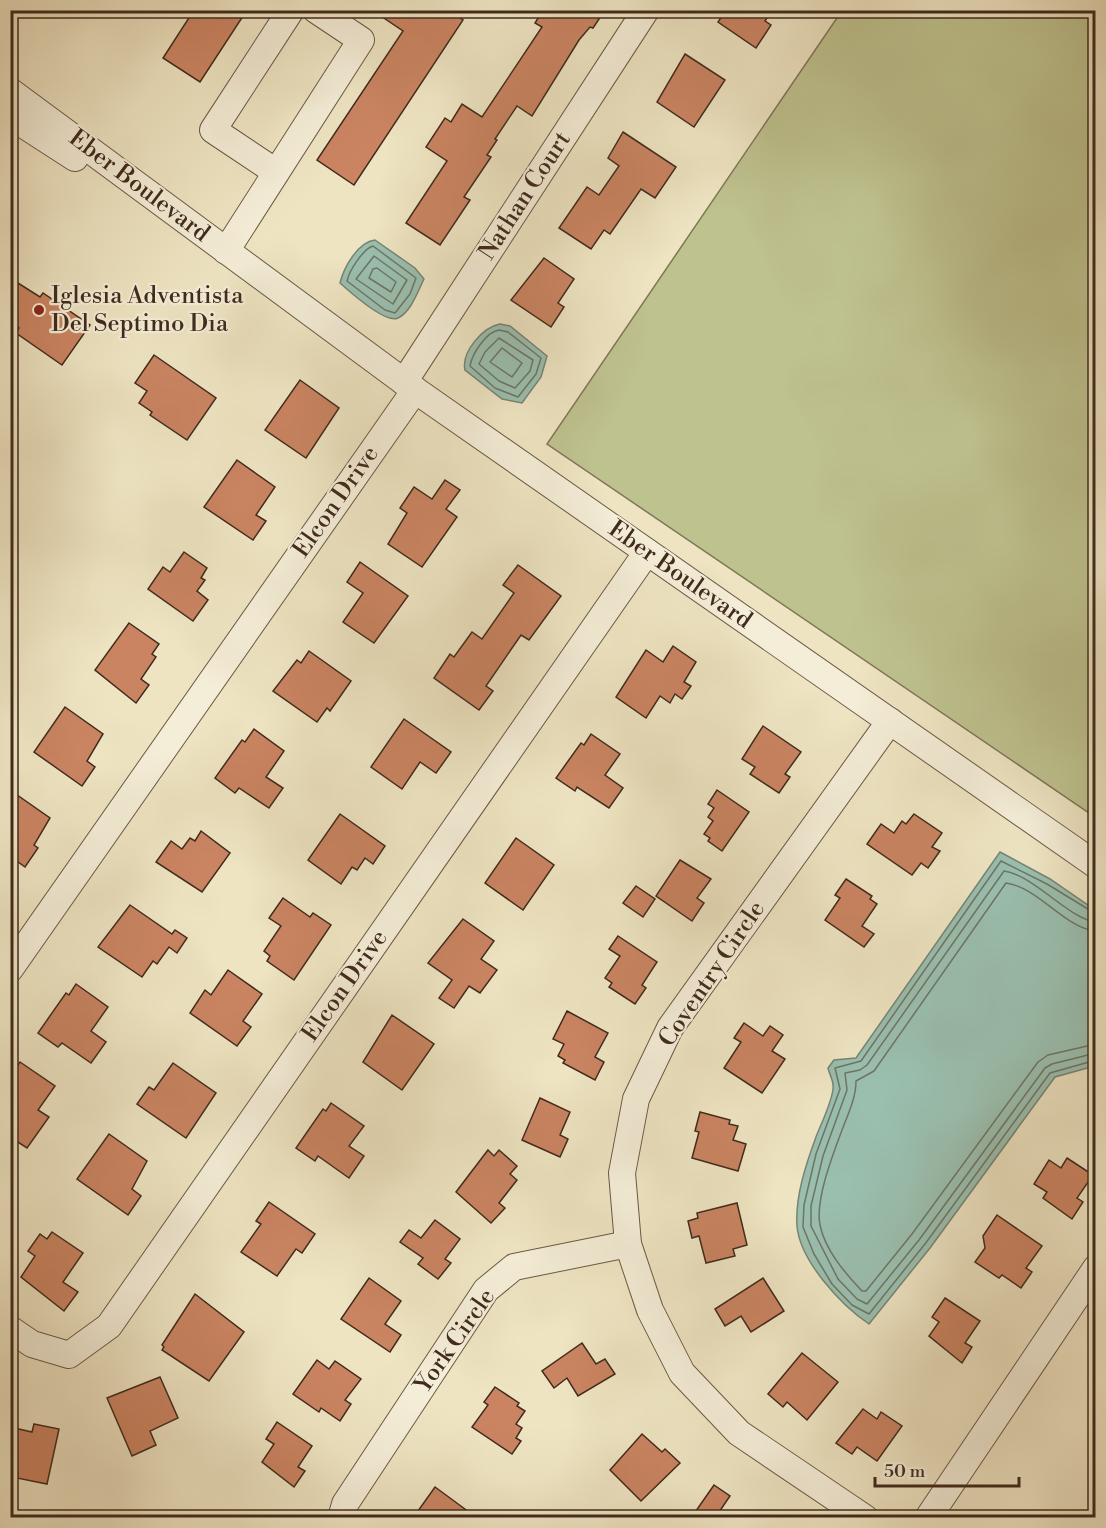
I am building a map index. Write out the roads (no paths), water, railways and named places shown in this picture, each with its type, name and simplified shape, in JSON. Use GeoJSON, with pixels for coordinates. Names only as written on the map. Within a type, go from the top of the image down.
{"type":"FeatureCollection","features":[{"type":"Feature","properties":{"kind":"street"},"geometry":{"type":"LineString","coordinates":[[276,172],[213,130],[291,10]]}},
{"type":"Feature","properties":{"kind":"street"},"geometry":{"type":"LineString","coordinates":[[226,251],[361,40],[316,10]]}},
{"type":"Feature","properties":{"kind":"street","name":"Nathan Court"},"geometry":{"type":"LineString","coordinates":[[409,386],[646,10]]}},
{"type":"Feature","properties":{"kind":"street","name":"Eber Boulevard"},"geometry":{"type":"LineString","coordinates":[[10,91],[409,386],[1095,865]]}},
{"type":"Feature","properties":{"kind":"street","name":"Eber Boulevard"},"geometry":{"type":"LineString","coordinates":[[10,116],[267,282]]}},
{"type":"Feature","properties":{"kind":"street","name":"Elcon Drive"},"geometry":{"type":"LineString","coordinates":[[10,969],[409,386]]}},
{"type":"Feature","properties":{"kind":"street","name":"Elcon Drive"},"geometry":{"type":"LineString","coordinates":[[10,1329],[32,1344],[69,1355],[109,1326],[647,552]]}},
{"type":"Feature","properties":{"kind":"street","name":"Coventry Circle"},"geometry":{"type":"LineString","coordinates":[[866,1518],[739,1433],[682,1372],[650,1310],[628,1244],[622,1173],[636,1099],[670,1028],[890,721]]}},
{"type":"Feature","properties":{"kind":"street","name":"York Circle"},"geometry":{"type":"LineString","coordinates":[[341,1518],[345,1504],[486,1290],[514,1268],[628,1244]]}},
{"type":"Feature","properties":{"kind":"street"},"geometry":{"type":"LineString","coordinates":[[928,1518],[1095,1268]]}},
{"type":"Feature","properties":{"kind":"water"},"geometry":{"type":"Polygon","coordinates":[[[375,240],[415,268],[424,279],[410,306],[398,318],[392,319],[377,312],[340,283],[353,256],[363,245],[375,240]]]}},
{"type":"Feature","properties":{"kind":"water"},"geometry":{"type":"Polygon","coordinates":[[[500,324],[510,326],[547,356],[541,377],[522,403],[502,399],[465,370],[466,356],[475,341],[487,330],[500,324]]]}},
{"type":"Feature","properties":{"kind":"water"},"geometry":{"type":"Polygon","coordinates":[[[1000,852],[1050,879],[1095,910],[1095,1066],[1055,1077],[930,1248],[869,1324],[846,1306],[824,1281],[806,1253],[797,1226],[802,1181],[833,1090],[828,1068],[834,1060],[856,1058],[1000,852]]]}},
{"type":"Feature","properties":{"kind":"place","name":"Iglesia Adventista Del Septimo Dia"},"geometry":{"type":"Point","coordinates":[39,310]}}]}
